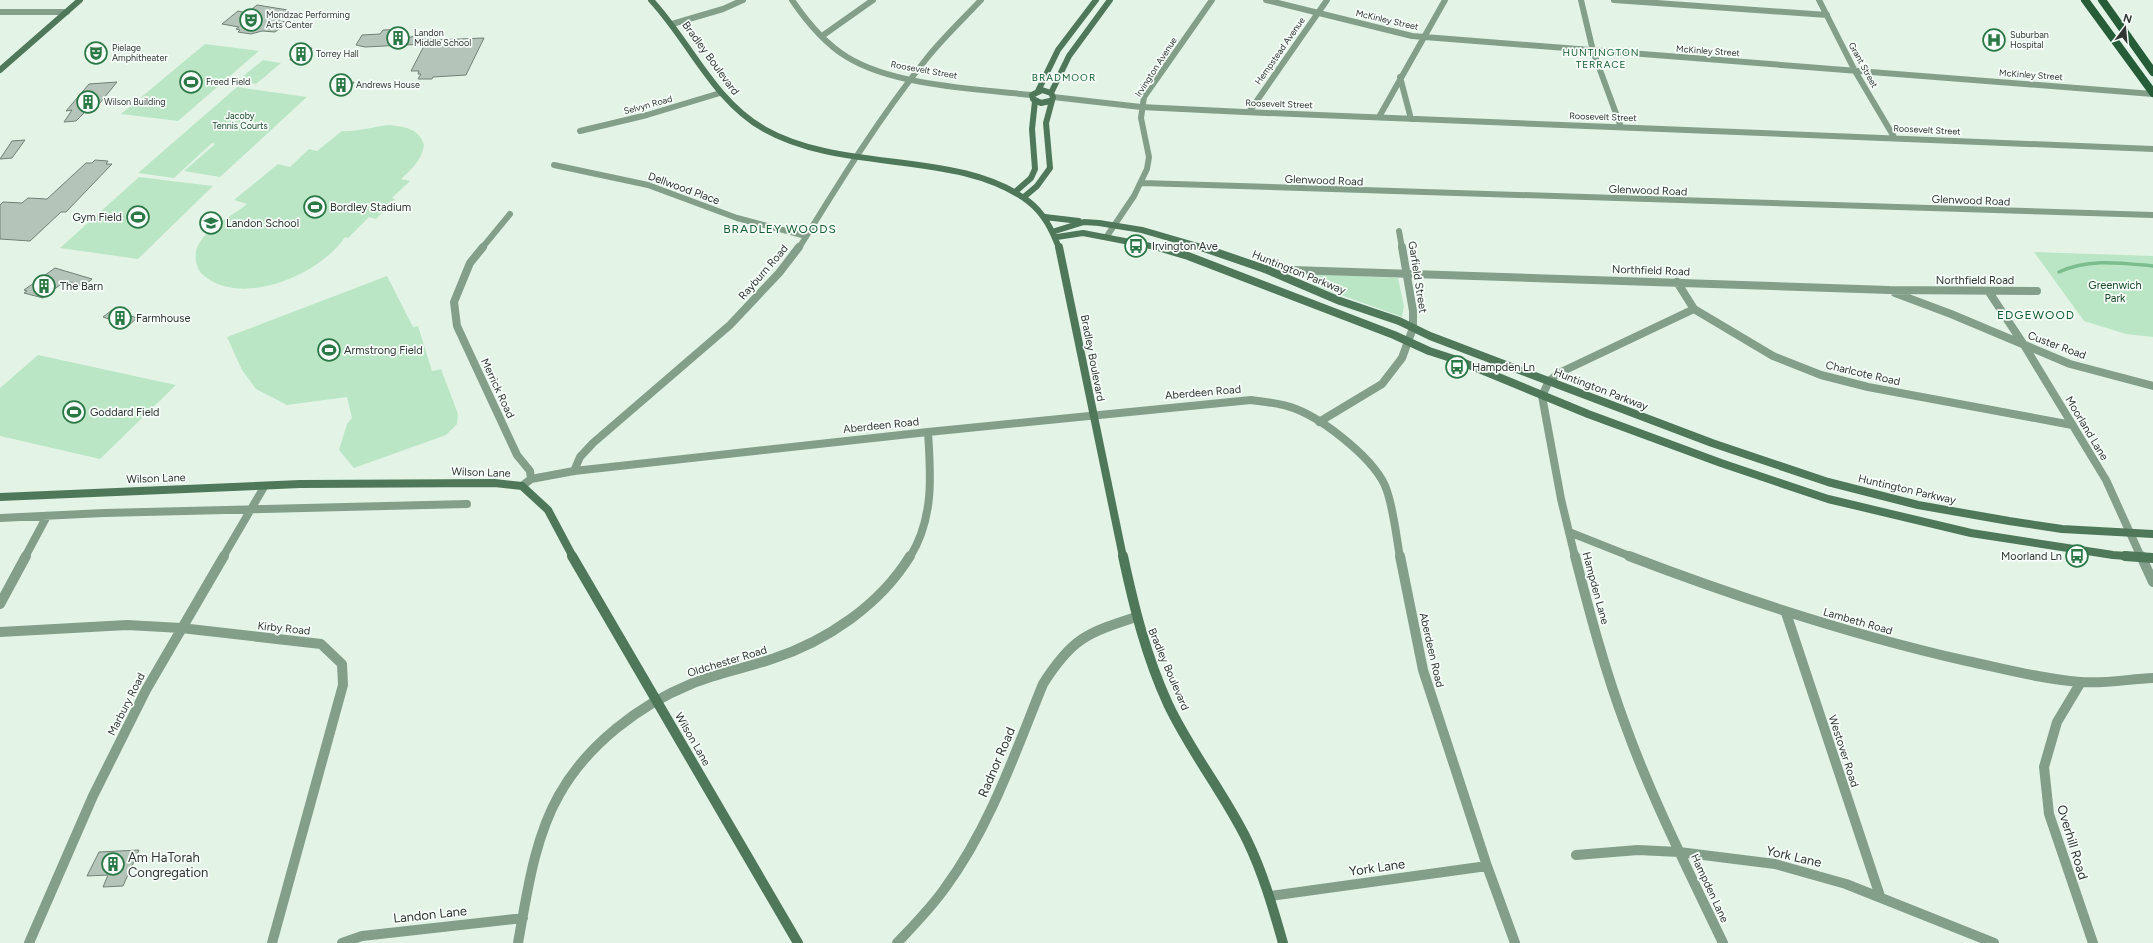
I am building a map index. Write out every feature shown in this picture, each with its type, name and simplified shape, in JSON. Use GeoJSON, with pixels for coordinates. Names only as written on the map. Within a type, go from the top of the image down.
{"type":"FeatureCollection","features":[{"type":"Feature","properties":{"kind":"main road"},"geometry":{"type":"LineString","coordinates":[[2085,0],[2153,93]]}},
{"type":"Feature","properties":{"kind":"main road"},"geometry":{"type":"LineString","coordinates":[[2102,0],[2153,72]]}},
{"type":"Feature","properties":{"kind":"street"},"geometry":{"type":"LineString","coordinates":[[2,68],[80,0]]}},
{"type":"Feature","properties":{"kind":"street","name":"Bradley Boulevard"},"geometry":{"type":"LineString","coordinates":[[651,0],[672,24],[720,93],[741,114],[777,136],[809,148],[855,158],[966,174],[991,181],[1024,197],[1046,217],[1056,234],[1092,415],[1136,616],[1145,646],[1168,704],[1247,840],[1270,896],[1283,943]]}},
{"type":"Feature","properties":{"kind":"street"},"geometry":{"type":"LineString","coordinates":[[672,24],[723,9],[744,0]]}},
{"type":"Feature","properties":{"kind":"street","name":"Roosevelt Street"},"geometry":{"type":"LineString","coordinates":[[792,0],[809,24],[840,52],[857,62],[888,74],[1034,98]]}},
{"type":"Feature","properties":{"kind":"street"},"geometry":{"type":"LineString","coordinates":[[822,36],[873,0]]}},
{"type":"Feature","properties":{"kind":"street","name":"Rayburn Road"},"geometry":{"type":"LineString","coordinates":[[574,471],[580,457],[593,444],[730,325],[779,273],[806,236],[855,158],[912,78],[928,57],[981,0]]}},
{"type":"Feature","properties":{"kind":"street"},"geometry":{"type":"LineString","coordinates":[[1015,192],[1031,178],[1035,169],[1032,129],[1034,98],[1058,50],[1096,0]]}},
{"type":"Feature","properties":{"kind":"street"},"geometry":{"type":"LineString","coordinates":[[1024,197],[1037,186],[1050,168],[1046,129],[1047,106],[1052,97],[1058,73],[1069,53],[1110,0]]}},
{"type":"Feature","properties":{"kind":"street","name":"Irvington Avenue"},"geometry":{"type":"LineString","coordinates":[[1107,236],[1142,183],[1147,169],[1149,157],[1141,118],[1141,107],[1144,98],[1212,0]]}},
{"type":"Feature","properties":{"kind":"street","name":"McKinley Street"},"geometry":{"type":"LineString","coordinates":[[1266,0],[1424,38],[2153,93]]}},
{"type":"Feature","properties":{"kind":"street","name":"Hempstead Avenue"},"geometry":{"type":"LineString","coordinates":[[1249,112],[1327,0]]}},
{"type":"Feature","properties":{"kind":"street"},"geometry":{"type":"LineString","coordinates":[[1380,117],[1400,77],[1445,0]]}},
{"type":"Feature","properties":{"kind":"street"},"geometry":{"type":"LineString","coordinates":[[1581,0],[1593,51],[1621,127]]}},
{"type":"Feature","properties":{"kind":"street"},"geometry":{"type":"LineString","coordinates":[[1614,0],[1827,15]]}},
{"type":"Feature","properties":{"kind":"street","name":"Grant Street"},"geometry":{"type":"LineString","coordinates":[[1820,0],[1855,71],[1894,137]]}},
{"type":"Feature","properties":{"kind":"street"},"geometry":{"type":"LineString","coordinates":[[0,12],[67,12]]}},
{"type":"Feature","properties":{"kind":"street"},"geometry":{"type":"LineString","coordinates":[[1400,77],[1411,119]]}},
{"type":"Feature","properties":{"kind":"street"},"geometry":{"type":"LineString","coordinates":[[1038,91],[1052,97]]}},
{"type":"Feature","properties":{"kind":"street","name":"Selvyn Road"},"geometry":{"type":"LineString","coordinates":[[580,131],[647,115],[720,93]]}},
{"type":"Feature","properties":{"kind":"street"},"geometry":{"type":"LineString","coordinates":[[1034,98],[1044,102],[1052,97]]}},
{"type":"Feature","properties":{"kind":"street","name":"Roosevelt Street"},"geometry":{"type":"LineString","coordinates":[[1052,97],[1141,107],[1411,119],[1894,137],[2153,150]]}},
{"type":"Feature","properties":{"kind":"street","name":"Dellwood Place"},"geometry":{"type":"LineString","coordinates":[[554,165],[648,184],[737,218],[806,236]]}},
{"type":"Feature","properties":{"kind":"street","name":"Glenwood Road"},"geometry":{"type":"LineString","coordinates":[[1142,183],[1164,185],[2153,215]]}},
{"type":"Feature","properties":{"kind":"street","name":"Merrick Road"},"geometry":{"type":"LineString","coordinates":[[510,214],[470,263],[454,302],[457,326],[517,455],[530,471],[531,479]]}},
{"type":"Feature","properties":{"kind":"street"},"geometry":{"type":"LineString","coordinates":[[1046,217],[1084,222]]}},
{"type":"Feature","properties":{"kind":"street","name":"Huntington Parkway"},"geometry":{"type":"LineString","coordinates":[[1056,234],[1084,222],[1114,225],[1170,237],[1265,269],[1340,301],[1734,451],[1791,471],[1926,506],[2016,522],[2062,529],[2153,534]]}},
{"type":"Feature","properties":{"kind":"street","name":"Garfield Street"},"geometry":{"type":"LineString","coordinates":[[1319,422],[1382,384],[1402,358],[1409,342],[1413,328],[1413,311],[1399,231]]}},
{"type":"Feature","properties":{"kind":"street"},"geometry":{"type":"LineString","coordinates":[[1056,234],[1107,236],[1149,244],[1188,256],[1429,351],[1481,369],[1542,396],[1721,463],[1828,499],[1971,533],[2113,555],[2153,558]]}},
{"type":"Feature","properties":{"kind":"street"},"geometry":{"type":"LineString","coordinates":[[1256,282],[1265,269]]}},
{"type":"Feature","properties":{"kind":"street","name":"Northfield Road"},"geometry":{"type":"LineString","coordinates":[[1265,269],[1889,290],[1989,292],[2037,291]]}},
{"type":"Feature","properties":{"kind":"street","name":"Charlcote Road"},"geometry":{"type":"LineString","coordinates":[[1677,282],[1694,309],[1773,356],[1821,375],[1868,387],[2072,425]]}},
{"type":"Feature","properties":{"kind":"street","name":"Custer Road"},"geometry":{"type":"LineString","coordinates":[[1889,290],[1951,314],[2070,364],[2153,386]]}},
{"type":"Feature","properties":{"kind":"street","name":"Moorland Lane"},"geometry":{"type":"LineString","coordinates":[[1989,292],[2024,345],[2106,480],[2143,557],[2153,582]]}},
{"type":"Feature","properties":{"kind":"street"},"geometry":{"type":"LineString","coordinates":[[1542,396],[1550,380],[1559,373],[1694,309]]}},
{"type":"Feature","properties":{"kind":"street","name":"Hampden Lane"},"geometry":{"type":"LineString","coordinates":[[1542,396],[1569,532],[1587,603],[1616,696],[1640,761],[1679,852],[1723,943]]}},
{"type":"Feature","properties":{"kind":"street","name":"Aberdeen Road"},"geometry":{"type":"LineString","coordinates":[[522,486],[531,479],[574,471],[1092,415],[1251,400],[1285,405],[1297,409],[1319,422],[1359,451],[1375,470],[1386,490],[1423,670],[1487,866],[1515,943]]}},
{"type":"Feature","properties":{"kind":"street","name":"Oldchester Road"},"geometry":{"type":"LineString","coordinates":[[518,943],[546,822],[568,780],[613,731],[657,702],[689,684],[774,659],[811,644],[852,618],[883,591],[899,572],[910,555],[925,523],[930,466],[928,432]]}},
{"type":"Feature","properties":{"kind":"street","name":"Wilson Lane"},"geometry":{"type":"LineString","coordinates":[[0,497],[300,484],[495,482],[522,486],[548,510],[657,702],[798,943]]}},
{"type":"Feature","properties":{"kind":"street","name":"Marbury Road"},"geometry":{"type":"LineString","coordinates":[[29,943],[93,796],[146,690],[181,628],[252,510],[264,486]]}},
{"type":"Feature","properties":{"kind":"street"},"geometry":{"type":"LineString","coordinates":[[0,518],[467,504]]}},
{"type":"Feature","properties":{"kind":"street"},"geometry":{"type":"LineString","coordinates":[[0,604],[47,516]]}},
{"type":"Feature","properties":{"kind":"street","name":"Lambeth Road"},"geometry":{"type":"LineString","coordinates":[[1569,532],[1660,569],[1786,613],[1883,641],[1999,668],[2081,682],[2153,678]]}},
{"type":"Feature","properties":{"kind":"street","name":"Westover Road"},"geometry":{"type":"LineString","coordinates":[[1786,613],[1880,896]]}},
{"type":"Feature","properties":{"kind":"street","name":"Radnor Road"},"geometry":{"type":"LineString","coordinates":[[897,943],[934,903],[956,873],[989,812],[1043,684],[1053,667],[1071,647],[1091,632],[1136,616]]}},
{"type":"Feature","properties":{"kind":"street","name":"Kirby Road"},"geometry":{"type":"LineString","coordinates":[[0,632],[127,625],[181,628],[321,644],[342,664],[344,685],[272,943]]}},
{"type":"Feature","properties":{"kind":"street","name":"Overhill Road"},"geometry":{"type":"LineString","coordinates":[[2081,682],[2057,722],[2044,767],[2049,814],[2093,943]]}},
{"type":"Feature","properties":{"kind":"street","name":"York Lane"},"geometry":{"type":"LineString","coordinates":[[1576,855],[1638,850],[1679,852],[1775,864],[1846,884],[1880,896],[1994,943]]}},
{"type":"Feature","properties":{"kind":"street","name":"York Lane"},"geometry":{"type":"LineString","coordinates":[[1270,896],[1487,866]]}},
{"type":"Feature","properties":{"kind":"street","name":"Landon Lane"},"geometry":{"type":"LineString","coordinates":[[342,943],[362,936],[523,918]]}},
{"type":"Feature","properties":{"kind":"green space","name":"Freed Field"},"geometry":{"type":"Polygon","coordinates":[[[205,44],[259,51],[178,121],[121,114],[205,44]]]}},
{"type":"Feature","properties":{"kind":"green space","name":"Jacoby Tennis Courts"},"geometry":{"type":"Polygon","coordinates":[[[263,60],[281,63],[256,84],[237,81],[263,60]]]}},
{"type":"Feature","properties":{"kind":"green space","name":"Jacoby Tennis Courts"},"geometry":{"type":"Polygon","coordinates":[[[237,87],[307,97],[220,177],[184,171],[215,144],[212,143],[174,178],[138,173],[237,87]]]}},
{"type":"Feature","properties":{"kind":"green space","name":"Bordley Stadium"},"geometry":{"type":"Polygon","coordinates":[[[389,125],[411,129],[419,135],[424,145],[419,160],[401,179],[410,181],[392,198],[395,199],[376,219],[369,217],[348,238],[345,237],[333,251],[317,264],[299,275],[278,283],[257,288],[237,288],[218,284],[202,274],[196,262],[197,248],[201,241],[219,223],[247,204],[234,200],[278,164],[290,167],[309,149],[317,151],[342,131],[352,131],[389,125]]]}},
{"type":"Feature","properties":{"kind":"green space","name":"Gym Field"},"geometry":{"type":"Polygon","coordinates":[[[139,177],[213,186],[138,259],[60,248],[139,177]]]}},
{"type":"Feature","properties":{"kind":"green space","name":"Greenwich Park"},"geometry":{"type":"Polygon","coordinates":[[[2034,252],[2153,256],[2153,337],[2126,334],[2084,321],[2034,252]]]}},
{"type":"Feature","properties":{"kind":"green space"},"geometry":{"type":"Polygon","coordinates":[[[1312,274],[1398,278],[1404,306],[1402,317],[1313,285],[1311,279],[1312,274]]]}},
{"type":"Feature","properties":{"kind":"green space","name":"Armstrong Field"},"geometry":{"type":"Polygon","coordinates":[[[387,276],[413,327],[418,326],[432,371],[441,369],[458,414],[457,424],[446,435],[354,468],[339,450],[347,424],[352,418],[347,397],[287,405],[256,389],[242,370],[227,337],[387,276]]]}},
{"type":"Feature","properties":{"kind":"green space","name":"Goddard Field"},"geometry":{"type":"Polygon","coordinates":[[[38,355],[176,385],[100,459],[0,436],[0,388],[38,355]]]}},
{"type":"Feature","properties":{"kind":"building","name":"Mondzac Performing Arts Center"},"geometry":{"type":"Polygon","coordinates":[[[257,5],[288,10],[278,21],[288,22],[275,32],[262,31],[251,34],[238,32],[240,30],[236,29],[239,27],[222,24],[238,11],[247,13],[257,5]]]}},
{"type":"Feature","properties":{"kind":"building"},"geometry":{"type":"Polygon","coordinates":[[[405,29],[398,41],[420,34],[438,33],[435,40],[484,38],[466,75],[433,77],[432,79],[418,79],[421,74],[418,74],[419,71],[411,71],[425,44],[365,47],[356,45],[362,35],[380,34],[383,30],[405,29]]]}},
{"type":"Feature","properties":{"kind":"building","name":"Torrey Hall"},"geometry":{"type":"Polygon","coordinates":[[[298,48],[312,48],[306,59],[290,60],[298,48]]]}},
{"type":"Feature","properties":{"kind":"building","name":"Wilson Building"},"geometry":{"type":"Polygon","coordinates":[[[117,82],[95,109],[87,110],[76,121],[64,122],[72,110],[66,111],[89,84],[117,82]]]}},
{"type":"Feature","properties":{"kind":"building"},"geometry":{"type":"Polygon","coordinates":[[[354,82],[349,91],[334,92],[339,83],[354,82]]]}},
{"type":"Feature","properties":{"kind":"building"},"geometry":{"type":"Polygon","coordinates":[[[25,140],[12,158],[0,159],[12,141],[25,140]]]}},
{"type":"Feature","properties":{"kind":"building"},"geometry":{"type":"Polygon","coordinates":[[[95,160],[108,161],[106,164],[112,164],[66,212],[61,212],[30,241],[0,239],[0,205],[3,202],[22,203],[28,198],[47,199],[86,163],[92,163],[95,160]]]}},
{"type":"Feature","properties":{"kind":"building"},"geometry":{"type":"Polygon","coordinates":[[[55,268],[92,279],[84,286],[65,281],[43,298],[24,293],[27,291],[24,290],[55,268]]]}},
{"type":"Feature","properties":{"kind":"building","name":"Farmhouse"},"geometry":{"type":"Polygon","coordinates":[[[112,310],[137,318],[128,326],[103,317],[112,310]]]}},
{"type":"Feature","properties":{"kind":"building","name":"Am HaTorah Congregation"},"geometry":{"type":"Polygon","coordinates":[[[139,850],[123,886],[103,887],[108,875],[87,876],[99,852],[139,850]]]}},
{"type":"Feature","properties":{"kind":"waterway"},"geometry":{"type":"LineString","coordinates":[[2059,272],[2093,263],[2153,266]]}},
{"type":"Feature","properties":{"kind":"place","name":"Mondzac Performing Arts Center"},"geometry":{"type":"Point","coordinates":[251,20]}},
{"type":"Feature","properties":{"kind":"place","name":"Landon Middle School"},"geometry":{"type":"Point","coordinates":[398,38]}},
{"type":"Feature","properties":{"kind":"place","name":"Suburban Hospital"},"geometry":{"type":"Point","coordinates":[1994,40]}},
{"type":"Feature","properties":{"kind":"place","name":"Pielage Amphitheater"},"geometry":{"type":"Point","coordinates":[96,53]}},
{"type":"Feature","properties":{"kind":"place","name":"Torrey Hall"},"geometry":{"type":"Point","coordinates":[301,54]}},
{"type":"Feature","properties":{"kind":"place","name":"Freed Field"},"geometry":{"type":"Point","coordinates":[191,82]}},
{"type":"Feature","properties":{"kind":"place","name":"Andrews House"},"geometry":{"type":"Point","coordinates":[341,85]}},
{"type":"Feature","properties":{"kind":"place","name":"Wilson Building"},"geometry":{"type":"Point","coordinates":[88,102]}},
{"type":"Feature","properties":{"kind":"place","name":"Bordley Stadium"},"geometry":{"type":"Point","coordinates":[315,207]}},
{"type":"Feature","properties":{"kind":"place","name":"Gym Field"},"geometry":{"type":"Point","coordinates":[138,217]}},
{"type":"Feature","properties":{"kind":"place","name":"Landon School"},"geometry":{"type":"Point","coordinates":[211,223]}},
{"type":"Feature","properties":{"kind":"place","name":"Irvington Ave"},"geometry":{"type":"Point","coordinates":[1136,246]}},
{"type":"Feature","properties":{"kind":"place","name":"The Barn"},"geometry":{"type":"Point","coordinates":[44,286]}},
{"type":"Feature","properties":{"kind":"place","name":"Farmhouse"},"geometry":{"type":"Point","coordinates":[120,318]}},
{"type":"Feature","properties":{"kind":"place","name":"Armstrong Field"},"geometry":{"type":"Point","coordinates":[329,350]}},
{"type":"Feature","properties":{"kind":"place","name":"Hampden Ln"},"geometry":{"type":"Point","coordinates":[1457,367]}},
{"type":"Feature","properties":{"kind":"place","name":"Goddard Field"},"geometry":{"type":"Point","coordinates":[74,412]}},
{"type":"Feature","properties":{"kind":"place","name":"Moorland Ln"},"geometry":{"type":"Point","coordinates":[2077,556]}},
{"type":"Feature","properties":{"kind":"place","name":"Am HaTorah Congregation"},"geometry":{"type":"Point","coordinates":[113,864]}},
{"type":"Feature","properties":{"kind":"district","name":"HUNTINGTON TERRACE"},"geometry":{"type":"Point","coordinates":[1601,58]}},
{"type":"Feature","properties":{"kind":"district","name":"BRADMOOR"},"geometry":{"type":"Point","coordinates":[1064,77]}},
{"type":"Feature","properties":{"kind":"district","name":"BRADLEY WOODS"},"geometry":{"type":"Point","coordinates":[780,229]}},
{"type":"Feature","properties":{"kind":"district","name":"EDGEWOOD"},"geometry":{"type":"Point","coordinates":[2036,315]}}]}
